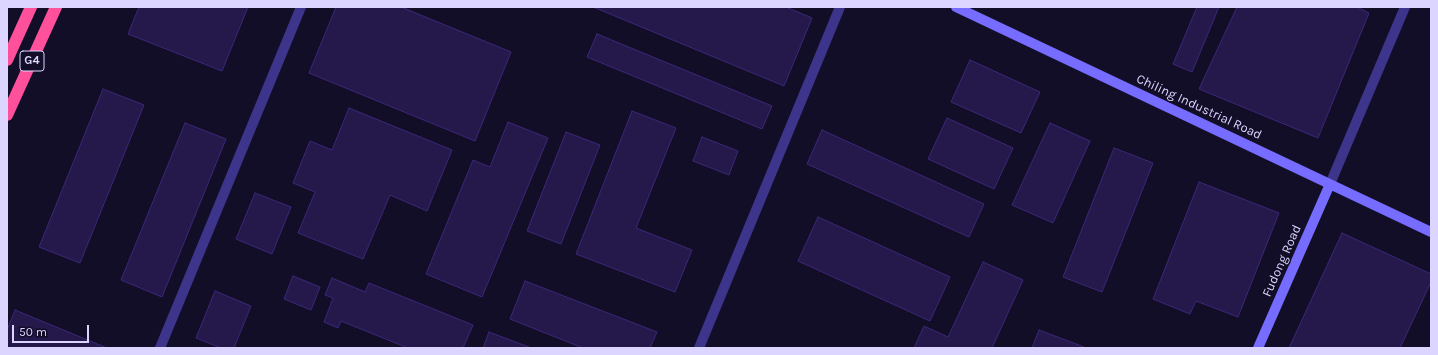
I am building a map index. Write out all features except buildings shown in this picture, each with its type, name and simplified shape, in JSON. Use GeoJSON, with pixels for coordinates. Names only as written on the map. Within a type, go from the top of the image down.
{"type":"FeatureCollection","features":[{"type":"Feature","properties":{"kind":"highway","name":"G4"},"geometry":{"type":"LineString","coordinates":[[7,60],[31,7]]}},
{"type":"Feature","properties":{"kind":"highway","name":"G4"},"geometry":{"type":"LineString","coordinates":[[7,115],[56,7]]}},
{"type":"Feature","properties":{"kind":"street"},"geometry":{"type":"LineString","coordinates":[[160,348],[301,7]]}},
{"type":"Feature","properties":{"kind":"street"},"geometry":{"type":"LineString","coordinates":[[699,348],[840,7]]}},
{"type":"Feature","properties":{"kind":"street","name":"Chiling Industrial Road"},"geometry":{"type":"LineString","coordinates":[[956,7],[1431,232]]}},
{"type":"Feature","properties":{"kind":"street"},"geometry":{"type":"LineString","coordinates":[[1330,184],[1405,7]]}},
{"type":"Feature","properties":{"kind":"street","name":"Fudong Road"},"geometry":{"type":"LineString","coordinates":[[1258,348],[1330,184]]}}]}
